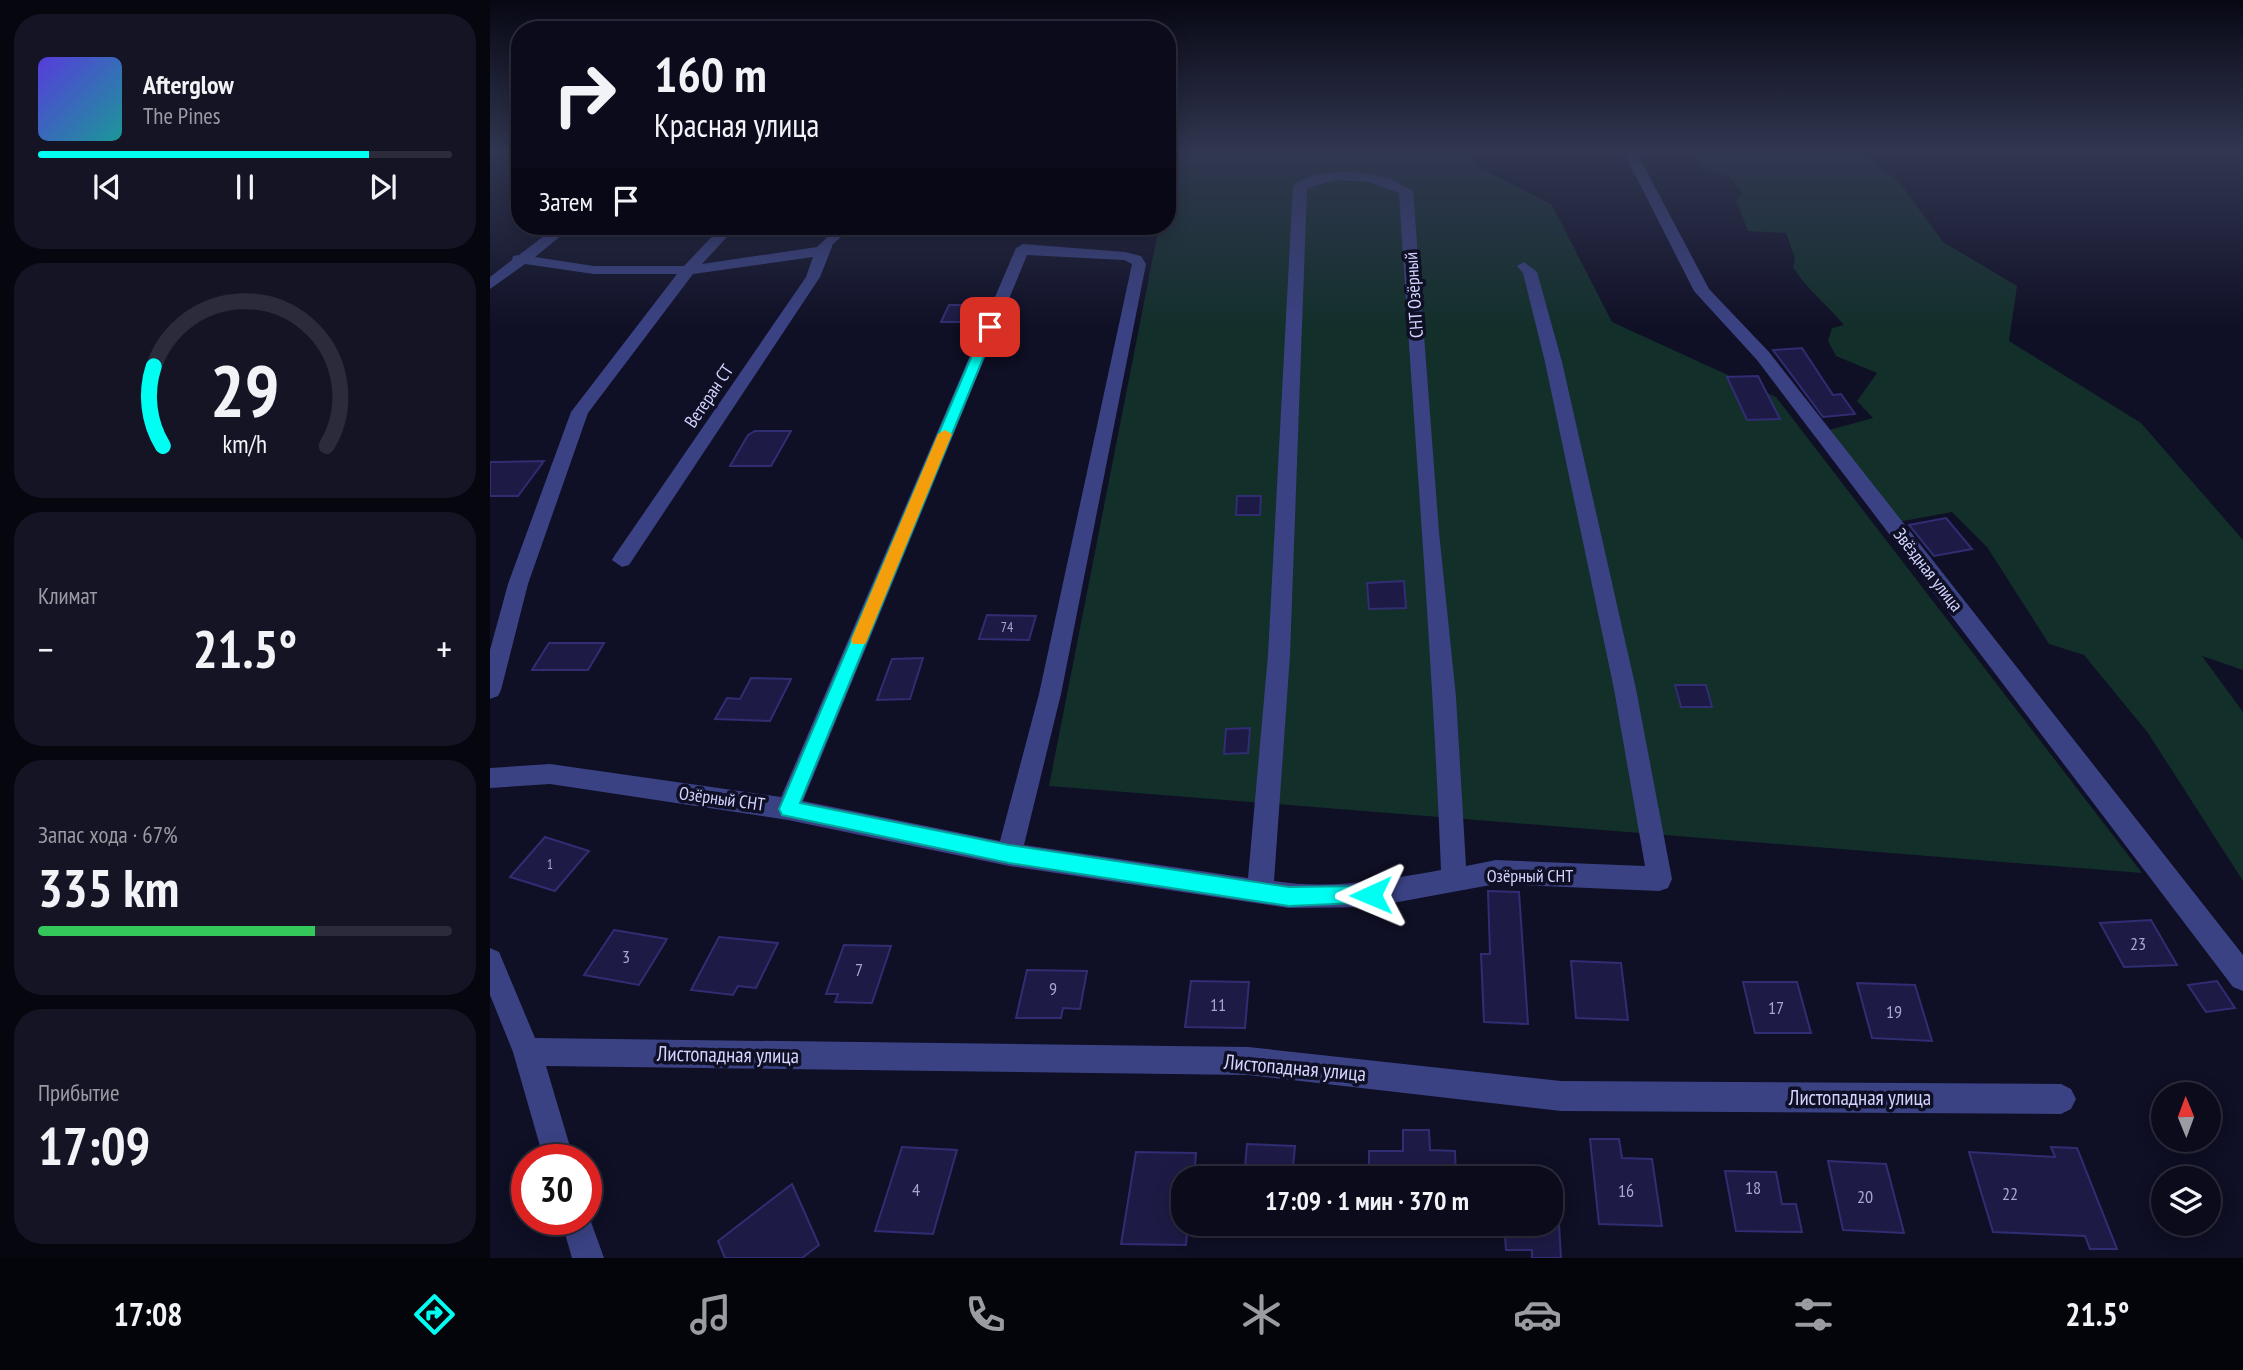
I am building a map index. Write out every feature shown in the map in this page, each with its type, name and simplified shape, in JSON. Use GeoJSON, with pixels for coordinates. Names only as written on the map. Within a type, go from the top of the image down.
{"type":"FeatureCollection","features":[{"type":"Feature","properties":{"kind":"street","name":"СНТ Озёрный"},"geometry":{"type":"LineString","coordinates":[[1259,892],[1279,655],[1299,212]]}},
{"type":"Feature","properties":{"kind":"street","name":"СНТ Озёрный"},"geometry":{"type":"LineString","coordinates":[[1407,212],[1429,532],[1445,697],[1454,881]]}},
{"type":"Feature","properties":{"kind":"street","name":"Звёздная улица"},"geometry":{"type":"LineString","coordinates":[[1661,212],[1702,291],[1771,367],[2243,977]]}},
{"type":"Feature","properties":{"kind":"street"},"geometry":{"type":"LineString","coordinates":[[490,284],[553,235]]}},
{"type":"Feature","properties":{"kind":"street"},"geometry":{"type":"LineString","coordinates":[[490,690],[518,584],[580,412],[688,270],[721,235]]}},
{"type":"Feature","properties":{"kind":"street","name":"Ветеран СТ"},"geometry":{"type":"LineString","coordinates":[[622,560],[813,277],[822,251],[836,235]]}},
{"type":"Feature","properties":{"kind":"street"},"geometry":{"type":"LineString","coordinates":[[788,809],[1022,249],[1125,256],[1136,259],[1139,264],[1050,694],[1009,854]]}},
{"type":"Feature","properties":{"kind":"street"},"geometry":{"type":"LineString","coordinates":[[518,260],[594,270],[688,270],[822,251]]}},
{"type":"Feature","properties":{"kind":"street","name":"Озёрный СНТ"},"geometry":{"type":"LineString","coordinates":[[490,778],[550,774],[788,809],[1009,854],[1289,896],[1371,895],[1496,872],[1659,879],[1636,734],[1586,524],[1556,371],[1530,272],[1524,266]]}},
{"type":"Feature","properties":{"kind":"street"},"geometry":{"type":"LineString","coordinates":[[490,961],[527,1052],[554,1144]]}},
{"type":"Feature","properties":{"kind":"street","name":"Листопадная улица"},"geometry":{"type":"LineString","coordinates":[[527,1052],[1248,1061],[1561,1096],[2062,1100]]}},
{"type":"Feature","properties":{"kind":"street"},"geometry":{"type":"LineString","coordinates":[[581,1235],[588,1258]]}},
{"type":"Feature","properties":{"kind":"green space"},"geometry":{"type":"Polygon","coordinates":[[[1176,212],[1555,212],[1612,322],[1776,397],[2142,873],[1049,786],[1157,235],[1176,235],[1176,212]]]}},
{"type":"Feature","properties":{"kind":"green space"},"geometry":{"type":"Polygon","coordinates":[[[1740,212],[1921,212],[1943,242],[2017,286],[2009,341],[2141,423],[2243,540],[2243,670],[2202,656],[2243,712],[2243,881],[2148,733],[2084,655],[2049,644],[1987,547],[1952,512],[1898,522],[1829,430],[1873,418],[1857,401],[1877,373],[1836,356],[1828,341],[1832,328],[1844,325],[1793,267],[1795,258],[1786,233],[1748,231],[1740,212]]]}},
{"type":"Feature","properties":{"kind":"building"},"geometry":{"type":"Polygon","coordinates":[[[949,305],[974,305],[967,322],[941,322],[949,305]]]}},
{"type":"Feature","properties":{"kind":"building"},"geometry":{"type":"Polygon","coordinates":[[[1802,348],[1833,395],[1841,394],[1855,414],[1823,417],[1773,350],[1802,348]]]}},
{"type":"Feature","properties":{"kind":"building"},"geometry":{"type":"Polygon","coordinates":[[[1758,376],[1780,419],[1747,420],[1727,377],[1758,376]]]}},
{"type":"Feature","properties":{"kind":"building"},"geometry":{"type":"Polygon","coordinates":[[[755,431],[791,431],[771,466],[730,466],[748,435],[755,431]]]}},
{"type":"Feature","properties":{"kind":"building"},"geometry":{"type":"Polygon","coordinates":[[[544,461],[518,496],[490,496],[490,462],[544,461]]]}},
{"type":"Feature","properties":{"kind":"building"},"geometry":{"type":"Polygon","coordinates":[[[1237,496],[1261,496],[1260,515],[1236,515],[1237,496]]]}},
{"type":"Feature","properties":{"kind":"building"},"geometry":{"type":"Polygon","coordinates":[[[1946,518],[1972,549],[1934,556],[1909,525],[1946,518]]]}},
{"type":"Feature","properties":{"kind":"building"},"geometry":{"type":"Polygon","coordinates":[[[1404,581],[1406,608],[1369,609],[1367,583],[1404,581]]]}},
{"type":"Feature","properties":{"kind":"building"},"geometry":{"type":"Polygon","coordinates":[[[987,615],[1036,616],[1029,640],[979,639],[987,615]]]}},
{"type":"Feature","properties":{"kind":"building"},"geometry":{"type":"Polygon","coordinates":[[[549,643],[604,643],[588,670],[532,670],[549,643]]]}},
{"type":"Feature","properties":{"kind":"building"},"geometry":{"type":"Polygon","coordinates":[[[923,658],[910,699],[877,700],[892,659],[923,658]]]}},
{"type":"Feature","properties":{"kind":"building"},"geometry":{"type":"Polygon","coordinates":[[[751,678],[791,679],[770,721],[715,719],[727,698],[740,699],[751,678]]]}},
{"type":"Feature","properties":{"kind":"building"},"geometry":{"type":"Polygon","coordinates":[[[1675,685],[1706,685],[1712,707],[1681,707],[1675,685]]]}},
{"type":"Feature","properties":{"kind":"building"},"geometry":{"type":"Polygon","coordinates":[[[1250,728],[1248,753],[1224,754],[1226,729],[1250,728]]]}},
{"type":"Feature","properties":{"kind":"building"},"geometry":{"type":"Polygon","coordinates":[[[545,837],[589,851],[555,891],[510,877],[545,837]]]}},
{"type":"Feature","properties":{"kind":"building"},"geometry":{"type":"Polygon","coordinates":[[[1488,891],[1519,892],[1528,1024],[1484,1022],[1481,954],[1490,954],[1488,891]]]}},
{"type":"Feature","properties":{"kind":"building"},"geometry":{"type":"Polygon","coordinates":[[[2151,920],[2177,965],[2124,967],[2100,923],[2151,920]]]}},
{"type":"Feature","properties":{"kind":"building"},"geometry":{"type":"Polygon","coordinates":[[[614,930],[667,939],[639,985],[584,975],[614,930]]]}},
{"type":"Feature","properties":{"kind":"building"},"geometry":{"type":"Polygon","coordinates":[[[719,937],[778,943],[756,988],[738,986],[733,995],[691,990],[719,937]]]}},
{"type":"Feature","properties":{"kind":"building"},"geometry":{"type":"Polygon","coordinates":[[[844,945],[891,946],[872,1003],[835,1002],[838,994],[826,994],[844,945]]]}},
{"type":"Feature","properties":{"kind":"building"},"geometry":{"type":"Polygon","coordinates":[[[1571,961],[1621,963],[1628,1020],[1576,1018],[1571,961]]]}},
{"type":"Feature","properties":{"kind":"building"},"geometry":{"type":"Polygon","coordinates":[[[1027,970],[1087,971],[1080,1009],[1063,1008],[1061,1018],[1016,1018],[1027,970]]]}},
{"type":"Feature","properties":{"kind":"building"},"geometry":{"type":"Polygon","coordinates":[[[1191,981],[1249,982],[1245,1028],[1185,1027],[1191,981]]]}},
{"type":"Feature","properties":{"kind":"building"},"geometry":{"type":"Polygon","coordinates":[[[2217,981],[2235,1008],[2206,1012],[2188,985],[2217,981]]]}},
{"type":"Feature","properties":{"kind":"building"},"geometry":{"type":"Polygon","coordinates":[[[1743,982],[1797,982],[1811,1033],[1755,1033],[1743,982]]]}},
{"type":"Feature","properties":{"kind":"building"},"geometry":{"type":"Polygon","coordinates":[[[1857,983],[1915,985],[1932,1041],[1872,1038],[1857,983]]]}},
{"type":"Feature","properties":{"kind":"building"},"geometry":{"type":"Polygon","coordinates":[[[1403,1130],[1429,1130],[1430,1150],[1455,1151],[1456,1166],[1369,1166],[1369,1151],[1403,1151],[1403,1130]]]}},
{"type":"Feature","properties":{"kind":"building"},"geometry":{"type":"Polygon","coordinates":[[[1590,1139],[1619,1139],[1622,1158],[1652,1159],[1662,1226],[1599,1224],[1590,1139]]]}},
{"type":"Feature","properties":{"kind":"building"},"geometry":{"type":"Polygon","coordinates":[[[1247,1144],[1295,1146],[1293,1166],[1245,1166],[1247,1144]]]}},
{"type":"Feature","properties":{"kind":"building"},"geometry":{"type":"Polygon","coordinates":[[[902,1147],[957,1150],[933,1234],[875,1231],[902,1147]]]}},
{"type":"Feature","properties":{"kind":"building"},"geometry":{"type":"Polygon","coordinates":[[[2051,1147],[2077,1148],[2117,1249],[2090,1249],[2085,1236],[1993,1232],[1969,1152],[2055,1157],[2051,1147]]]}},
{"type":"Feature","properties":{"kind":"building"},"geometry":{"type":"Polygon","coordinates":[[[1136,1152],[1196,1153],[1195,1166],[1171,1166],[1171,1236],[1187,1236],[1186,1245],[1121,1244],[1136,1152]]]}},
{"type":"Feature","properties":{"kind":"building"},"geometry":{"type":"Polygon","coordinates":[[[1828,1161],[1886,1164],[1904,1233],[1843,1230],[1828,1161]]]}},
{"type":"Feature","properties":{"kind":"building"},"geometry":{"type":"Polygon","coordinates":[[[1725,1171],[1776,1172],[1782,1204],[1796,1204],[1802,1232],[1736,1231],[1725,1171]]]}},
{"type":"Feature","properties":{"kind":"building"},"geometry":{"type":"Polygon","coordinates":[[[792,1184],[819,1245],[802,1258],[725,1258],[718,1241],[792,1184]]]}},
{"type":"Feature","properties":{"kind":"building"},"geometry":{"type":"Polygon","coordinates":[[[1505,1236],[1560,1236],[1561,1258],[1532,1258],[1532,1250],[1506,1250],[1505,1236]]]}},
{"type":"Feature","properties":{"kind":"slow traffic"},"geometry":{"type":"LineString","coordinates":[[859,640],[945,434]]}},
{"type":"Feature","properties":{"kind":"route"},"geometry":{"type":"LineString","coordinates":[[990,327],[788,809],[1009,854],[1289,896],[1371,895]]}}]}
